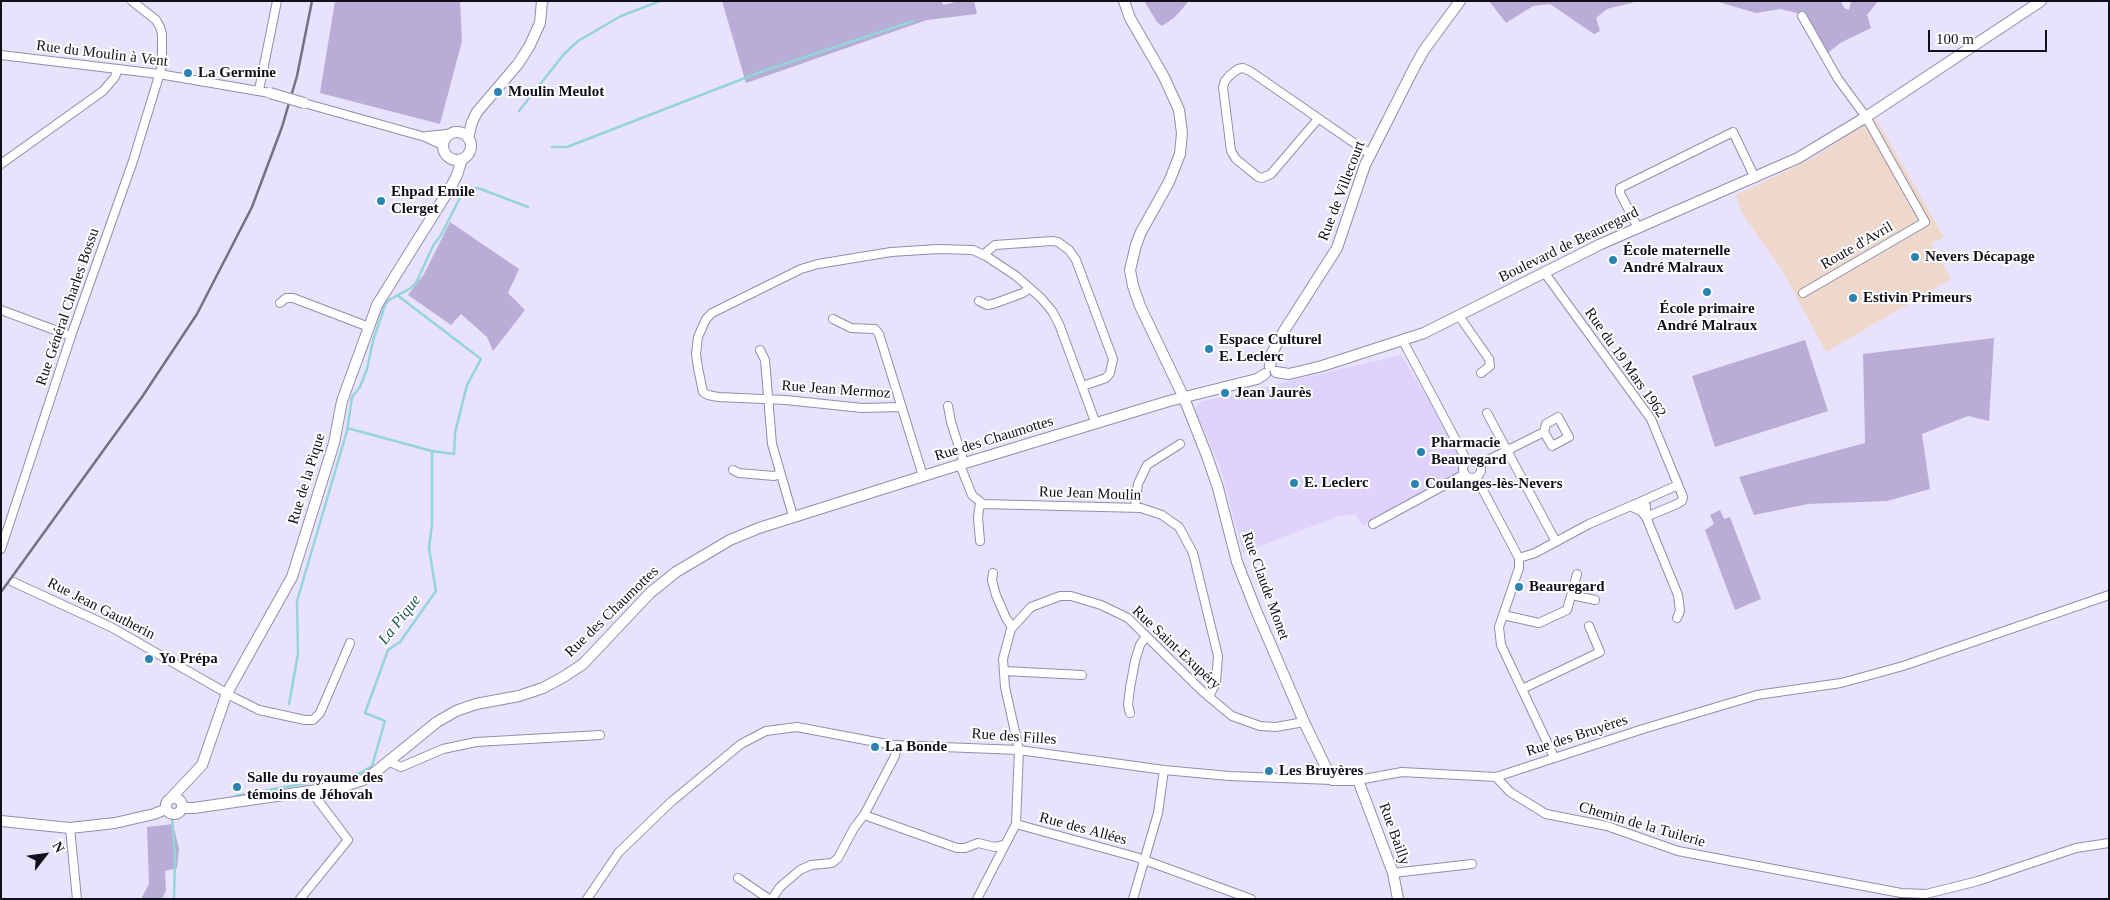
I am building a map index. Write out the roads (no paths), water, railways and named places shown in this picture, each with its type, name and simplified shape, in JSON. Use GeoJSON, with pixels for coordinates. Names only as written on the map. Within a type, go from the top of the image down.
{"type":"FeatureCollection","features":[{"type":"Feature","properties":{"kind":"street","name":"Rue Général Charles Bossu"},"geometry":{"type":"LineString","coordinates":[[1,549],[71,336],[133,161],[162,66],[162,31],[156,20],[132,1]]}},
{"type":"Feature","properties":{"kind":"street"},"geometry":{"type":"LineString","coordinates":[[259,90],[277,1]]}},
{"type":"Feature","properties":{"kind":"street"},"geometry":{"type":"LineString","coordinates":[[450,158],[462,159],[470,151],[468,138],[472,122],[486,101],[518,64],[529,47],[540,23],[542,1]]}},
{"type":"Feature","properties":{"kind":"street","name":"Rue Claude Monet"},"geometry":{"type":"LineString","coordinates":[[1124,1],[1130,18],[1164,77],[1179,110],[1182,133],[1180,154],[1169,182],[1140,232],[1130,270],[1140,306],[1184,398],[1218,488],[1237,562],[1255,608],[1304,722],[1332,780]]}},
{"type":"Feature","properties":{"kind":"street","name":"Rue de Villecourt"},"geometry":{"type":"LineString","coordinates":[[1270,370],[1272,353],[1282,334],[1337,248],[1356,187],[1370,154],[1424,50],[1460,1]]}},
{"type":"Feature","properties":{"kind":"street","name":"Boulevard de Beauregard"},"geometry":{"type":"LineString","coordinates":[[1184,398],[1257,379],[1270,370],[1289,374],[1403,341],[1459,316],[1601,244],[1798,158],[1866,117],[2041,1]]}},
{"type":"Feature","properties":{"kind":"street"},"geometry":{"type":"LineString","coordinates":[[1802,16],[1838,79],[1866,117]]}},
{"type":"Feature","properties":{"kind":"street","name":"Rue du Moulin à Vent"},"geometry":{"type":"LineString","coordinates":[[1,55],[117,71],[159,74],[270,93]]}},
{"type":"Feature","properties":{"kind":"street"},"geometry":{"type":"LineString","coordinates":[[1318,120],[1271,174],[1262,178],[1236,159],[1231,152],[1223,87],[1234,71],[1238,68],[1246,69],[1370,154]]}},
{"type":"Feature","properties":{"kind":"street"},"geometry":{"type":"LineString","coordinates":[[1,164],[103,91],[115,77],[117,71]]}},
{"type":"Feature","properties":{"kind":"street"},"geometry":{"type":"LineString","coordinates":[[270,93],[425,136],[442,145],[444,153],[450,158],[453,169],[452,185]]}},
{"type":"Feature","properties":{"kind":"street","name":"Route d'Avril"},"geometry":{"type":"LineString","coordinates":[[1803,293],[1925,222],[1866,117]]}},
{"type":"Feature","properties":{"kind":"street"},"geometry":{"type":"LineString","coordinates":[[442,145],[453,133],[472,122]]}},
{"type":"Feature","properties":{"kind":"street"},"geometry":{"type":"LineString","coordinates":[[1638,228],[1620,193],[1620,188],[1733,132],[1755,178]]}},
{"type":"Feature","properties":{"kind":"street"},"geometry":{"type":"LineString","coordinates":[[425,136],[453,133],[468,138]]}},
{"type":"Feature","properties":{"kind":"street","name":"Rue de la Pique"},"geometry":{"type":"LineString","coordinates":[[1,821],[70,828],[115,823],[154,814],[167,804],[202,765],[228,693],[292,577],[334,443],[342,401],[369,327],[384,293],[452,185],[462,159]]}},
{"type":"Feature","properties":{"kind":"street"},"geometry":{"type":"LineString","coordinates":[[1083,386],[1106,378],[1110,373],[1113,359],[1076,260],[1069,250],[1058,242],[995,245],[983,254],[1010,272],[1041,298],[1059,324],[1096,424]]}},
{"type":"Feature","properties":{"kind":"street","name":"Rue Jean Mermoz"},"geometry":{"type":"LineString","coordinates":[[902,407],[862,408],[786,400],[718,397],[704,392],[696,354],[696,344],[706,319],[712,313],[793,273],[818,264],[891,252],[938,249],[973,250],[983,254]]}},
{"type":"Feature","properties":{"kind":"street","name":"Rue du 19 Mars 1962"},"geometry":{"type":"LineString","coordinates":[[1544,272],[1647,414],[1678,485]]}},
{"type":"Feature","properties":{"kind":"street"},"geometry":{"type":"LineString","coordinates":[[979,301],[987,305],[993,304],[1023,293],[1030,288]]}},
{"type":"Feature","properties":{"kind":"street"},"geometry":{"type":"LineString","coordinates":[[280,303],[286,298],[293,298],[369,327]]}},
{"type":"Feature","properties":{"kind":"street"},"geometry":{"type":"LineString","coordinates":[[1,310],[71,336]]}},
{"type":"Feature","properties":{"kind":"street"},"geometry":{"type":"LineString","coordinates":[[1459,316],[1489,359],[1490,366],[1481,374]]}},
{"type":"Feature","properties":{"kind":"street"},"geometry":{"type":"LineString","coordinates":[[833,319],[852,328],[872,328],[877,331],[923,476]]}},
{"type":"Feature","properties":{"kind":"street"},"geometry":{"type":"LineString","coordinates":[[1403,341],[1468,460]]}},
{"type":"Feature","properties":{"kind":"street"},"geometry":{"type":"LineString","coordinates":[[760,350],[766,360],[772,444],[792,516]]}},
{"type":"Feature","properties":{"kind":"street","name":"Rue des Chaumottes"},"geometry":{"type":"LineString","coordinates":[[181,805],[194,808],[345,786],[363,780],[437,722],[456,711],[535,690],[565,676],[583,664],[650,593],[676,572],[730,540],[792,516],[1184,398]]}},
{"type":"Feature","properties":{"kind":"street"},"geometry":{"type":"LineString","coordinates":[[948,406],[962,464],[972,495],[980,503],[978,518],[980,541]]}},
{"type":"Feature","properties":{"kind":"street"},"geometry":{"type":"LineString","coordinates":[[1487,413],[1556,542]]}},
{"type":"Feature","properties":{"kind":"street"},"geometry":{"type":"LineString","coordinates":[[1480,464],[1544,432]]}},
{"type":"Feature","properties":{"kind":"street"},"geometry":{"type":"LineString","coordinates":[[1135,507],[1138,484],[1147,466],[1180,444]]}},
{"type":"Feature","properties":{"kind":"street"},"geometry":{"type":"LineString","coordinates":[[1464,474],[1476,477],[1482,470],[1476,460],[1468,460]]}},
{"type":"Feature","properties":{"kind":"street"},"geometry":{"type":"LineString","coordinates":[[1464,474],[1464,465],[1468,460]]}},
{"type":"Feature","properties":{"kind":"street"},"geometry":{"type":"LineString","coordinates":[[733,470],[748,474],[774,476],[780,474]]}},
{"type":"Feature","properties":{"kind":"street"},"geometry":{"type":"LineString","coordinates":[[1373,524],[1464,474]]}},
{"type":"Feature","properties":{"kind":"street"},"geometry":{"type":"LineString","coordinates":[[1476,477],[1519,558],[1519,568],[1499,627],[1499,639],[1554,757]]}},
{"type":"Feature","properties":{"kind":"street"},"geometry":{"type":"LineString","coordinates":[[1519,558],[1535,553],[1589,524],[1678,485],[1683,497],[1682,500],[1646,517]]}},
{"type":"Feature","properties":{"kind":"street"},"geometry":{"type":"LineString","coordinates":[[1640,502],[1646,506],[1646,517],[1678,595],[1680,611],[1676,618]]}},
{"type":"Feature","properties":{"kind":"street","name":"Rue Jean Moulin"},"geometry":{"type":"LineString","coordinates":[[980,503],[991,505],[1135,507],[1154,511],[1180,527],[1189,542],[1218,656],[1216,682],[1209,697]]}},
{"type":"Feature","properties":{"kind":"street"},"geometry":{"type":"LineString","coordinates":[[1630,506],[1635,507],[1646,517]]}},
{"type":"Feature","properties":{"kind":"street"},"geometry":{"type":"LineString","coordinates":[[993,573],[992,580],[996,595],[1012,627]]}},
{"type":"Feature","properties":{"kind":"street"},"geometry":{"type":"LineString","coordinates":[[1503,615],[1539,623],[1567,610],[1578,574]]}},
{"type":"Feature","properties":{"kind":"street","name":"Rue Jean Gautherin"},"geometry":{"type":"LineString","coordinates":[[13,582],[111,627],[259,710],[306,720],[314,720],[320,713],[350,643]]}},
{"type":"Feature","properties":{"kind":"street"},"geometry":{"type":"LineString","coordinates":[[1572,595],[1595,600]]}},
{"type":"Feature","properties":{"kind":"street","name":"Rue des Bruyères"},"geometry":{"type":"LineString","coordinates":[[1358,780],[1402,772],[1496,777],[1554,757],[1757,695],[1842,683],[1903,666],[2109,595]]}},
{"type":"Feature","properties":{"kind":"street","name":"Rue Saint-Exupéry"},"geometry":{"type":"LineString","coordinates":[[1016,824],[1019,750],[1003,659],[1007,639],[1012,627],[1031,607],[1060,596],[1071,596],[1128,618],[1209,697],[1232,716],[1260,726],[1276,727],[1304,722]]}},
{"type":"Feature","properties":{"kind":"street"},"geometry":{"type":"LineString","coordinates":[[1522,689],[1600,652],[1590,626]]}},
{"type":"Feature","properties":{"kind":"street"},"geometry":{"type":"LineString","coordinates":[[1130,713],[1128,705],[1135,661],[1140,645],[1146,636]]}},
{"type":"Feature","properties":{"kind":"street"},"geometry":{"type":"LineString","coordinates":[[1004,672],[1082,675]]}},
{"type":"Feature","properties":{"kind":"street","name":"Rue des Filles"},"geometry":{"type":"LineString","coordinates":[[587,899],[619,852],[671,802],[741,744],[766,731],[797,727],[897,745],[1019,750],[1164,770],[1229,776],[1358,780]]}},
{"type":"Feature","properties":{"kind":"street"},"geometry":{"type":"LineString","coordinates":[[388,761],[401,767],[443,749],[476,742],[600,735]]}},
{"type":"Feature","properties":{"kind":"street"},"geometry":{"type":"LineString","coordinates":[[738,878],[771,899],[780,887],[800,870],[812,865],[832,863],[838,858],[854,828],[864,815],[895,756],[897,745]]}},
{"type":"Feature","properties":{"kind":"street"},"geometry":{"type":"LineString","coordinates":[[1133,899],[1143,859],[1158,813],[1164,770]]}},
{"type":"Feature","properties":{"kind":"street","name":"Chemin de la Tuilerie"},"geometry":{"type":"LineString","coordinates":[[1496,777],[1510,792],[1546,814],[1608,826],[1678,851],[1901,893],[1926,894],[1978,881],[2076,848],[2109,843]]}},
{"type":"Feature","properties":{"kind":"street","name":"Rue Bailly"},"geometry":{"type":"LineString","coordinates":[[1358,780],[1393,873],[1398,899]]}},
{"type":"Feature","properties":{"kind":"street","name":"Rue de la Pique"},"geometry":{"type":"LineString","coordinates":[[181,805],[181,793],[188,781]]}},
{"type":"Feature","properties":{"kind":"street"},"geometry":{"type":"LineString","coordinates":[[300,899],[348,840],[311,791]]}},
{"type":"Feature","properties":{"kind":"street"},"geometry":{"type":"LineString","coordinates":[[174,798],[181,805],[176,815],[168,813],[167,804],[174,798]]}},
{"type":"Feature","properties":{"kind":"street"},"geometry":{"type":"LineString","coordinates":[[864,815],[957,848],[965,848],[978,843],[995,847],[1004,845]]}},
{"type":"Feature","properties":{"kind":"street"},"geometry":{"type":"LineString","coordinates":[[977,899],[1016,824]]}},
{"type":"Feature","properties":{"kind":"street","name":"Rue des Allées"},"geometry":{"type":"LineString","coordinates":[[1016,824],[1143,859],[1251,899]]}},
{"type":"Feature","properties":{"kind":"street"},"geometry":{"type":"LineString","coordinates":[[70,828],[77,899]]}},
{"type":"Feature","properties":{"kind":"street"},"geometry":{"type":"LineString","coordinates":[[1393,873],[1472,864]]}},
{"type":"Feature","properties":{"kind":"waterway","name":"La Pique"},"geometry":{"type":"LineString","coordinates":[[519,111],[564,54],[578,41],[621,16],[660,1]]}},
{"type":"Feature","properties":{"kind":"waterway"},"geometry":{"type":"LineString","coordinates":[[552,147],[567,147],[763,71],[913,21]]}},
{"type":"Feature","properties":{"kind":"waterway","name":"La Pique"},"geometry":{"type":"LineString","coordinates":[[289,704],[298,654],[297,601],[347,431],[352,397],[360,387],[367,369],[373,341],[385,305],[389,300],[411,288],[416,283],[433,246],[441,235],[464,190],[478,188],[528,207]]}},
{"type":"Feature","properties":{"kind":"waterway","name":"La Pique"},"geometry":{"type":"LineString","coordinates":[[235,796],[342,777],[360,773],[372,766],[385,721],[365,713],[388,650],[400,642],[436,591],[429,548],[432,524],[432,451],[454,454],[455,433],[467,385],[481,359],[397,295]]}},
{"type":"Feature","properties":{"kind":"waterway","name":"La Pique"},"geometry":{"type":"LineString","coordinates":[[347,428],[432,451]]}},
{"type":"Feature","properties":{"kind":"waterway","name":"La Pique"},"geometry":{"type":"LineString","coordinates":[[172,817],[175,856],[174,899]]}},
{"type":"Feature","properties":{"kind":"railway"},"geometry":{"type":"LineString","coordinates":[[1,592],[142,397],[197,314],[252,207],[282,127],[297,76],[312,1]]}},
{"type":"Feature","properties":{"kind":"place","name":"La Germine"},"geometry":{"type":"Point","coordinates":[188,73]}},
{"type":"Feature","properties":{"kind":"place","name":"Moulin Meulot"},"geometry":{"type":"Point","coordinates":[498,92]}},
{"type":"Feature","properties":{"kind":"place","name":"Ehpad Emile Clerget"},"geometry":{"type":"Point","coordinates":[381,201]}},
{"type":"Feature","properties":{"kind":"place","name":"Nevers Décapage"},"geometry":{"type":"Point","coordinates":[1915,257]}},
{"type":"Feature","properties":{"kind":"place","name":"École maternelle André Malraux"},"geometry":{"type":"Point","coordinates":[1613,260]}},
{"type":"Feature","properties":{"kind":"place","name":"École primaire André Malraux"},"geometry":{"type":"Point","coordinates":[1707,292]}},
{"type":"Feature","properties":{"kind":"place","name":"Estivin Primeurs"},"geometry":{"type":"Point","coordinates":[1853,298]}},
{"type":"Feature","properties":{"kind":"place","name":"Espace Culturel E. Leclerc"},"geometry":{"type":"Point","coordinates":[1209,349]}},
{"type":"Feature","properties":{"kind":"place","name":"Jean Jaurès"},"geometry":{"type":"Point","coordinates":[1225,393]}},
{"type":"Feature","properties":{"kind":"place","name":"Pharmacie Beauregard"},"geometry":{"type":"Point","coordinates":[1421,452]}},
{"type":"Feature","properties":{"kind":"place","name":"E. Leclerc"},"geometry":{"type":"Point","coordinates":[1294,483]}},
{"type":"Feature","properties":{"kind":"place","name":"Coulanges-lès-Nevers"},"geometry":{"type":"Point","coordinates":[1415,484]}},
{"type":"Feature","properties":{"kind":"place","name":"Beauregard"},"geometry":{"type":"Point","coordinates":[1519,587]}},
{"type":"Feature","properties":{"kind":"place","name":"Yo Prépa"},"geometry":{"type":"Point","coordinates":[149,659]}},
{"type":"Feature","properties":{"kind":"place","name":"La Bonde"},"geometry":{"type":"Point","coordinates":[875,747]}},
{"type":"Feature","properties":{"kind":"place","name":"Les Bruyères"},"geometry":{"type":"Point","coordinates":[1269,771]}},
{"type":"Feature","properties":{"kind":"place","name":"Salle du royaume des témoins de Jéhovah"},"geometry":{"type":"Point","coordinates":[237,787]}}]}
